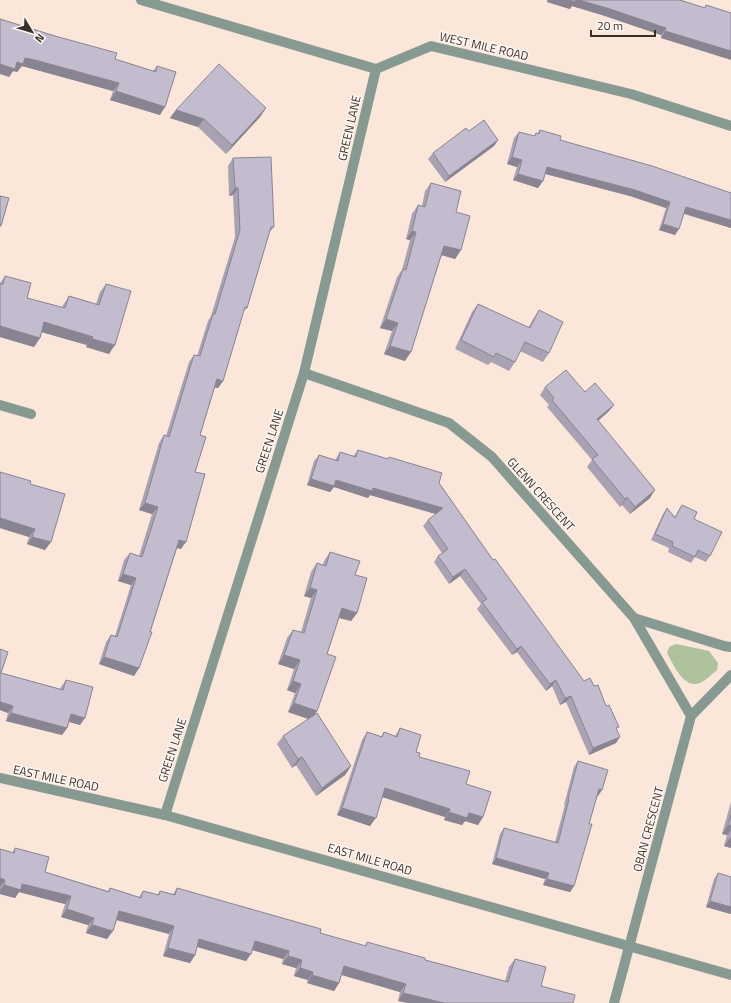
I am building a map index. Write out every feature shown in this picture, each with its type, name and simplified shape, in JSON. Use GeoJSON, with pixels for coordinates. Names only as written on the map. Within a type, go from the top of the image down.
{"type":"FeatureCollection","features":[{"type":"Feature","properties":{"kind":"street"},"geometry":{"type":"LineString","coordinates":[[140,0],[376,69]]}},
{"type":"Feature","properties":{"kind":"street","name":"WEST MILE ROAD"},"geometry":{"type":"LineString","coordinates":[[376,69],[432,46],[631,94],[731,126]]}},
{"type":"Feature","properties":{"kind":"street","name":"GREEN LANE"},"geometry":{"type":"LineString","coordinates":[[165,815],[304,373],[376,69]]}},
{"type":"Feature","properties":{"kind":"street","name":"GLENN CRESCENT"},"geometry":{"type":"LineString","coordinates":[[304,373],[449,422],[492,457],[634,618],[691,716]]}},
{"type":"Feature","properties":{"kind":"street"},"geometry":{"type":"LineString","coordinates":[[0,405],[31,414]]}},
{"type":"Feature","properties":{"kind":"street"},"geometry":{"type":"LineString","coordinates":[[634,618],[731,647]]}},
{"type":"Feature","properties":{"kind":"street","name":"OBAN CRESCENT"},"geometry":{"type":"LineString","coordinates":[[614,1003],[691,716],[731,675]]}},
{"type":"Feature","properties":{"kind":"street","name":"EAST MILE ROAD"},"geometry":{"type":"LineString","coordinates":[[0,778],[165,815],[731,975]]}},
{"type":"Feature","properties":{"kind":"green space"},"geometry":{"type":"Polygon","coordinates":[[[676,644],[709,651],[718,663],[717,670],[704,681],[696,684],[685,680],[676,670],[667,653],[669,647],[676,644]]]}},
{"type":"Feature","properties":{"kind":"building"},"geometry":{"type":"Polygon","coordinates":[[[579,0],[680,0],[705,8],[706,5],[731,13],[731,51],[665,31],[666,28],[579,0]]]}},
{"type":"Feature","properties":{"kind":"building"},"geometry":{"type":"Polygon","coordinates":[[[0,19],[117,53],[115,59],[156,72],[157,66],[176,72],[165,107],[116,91],[119,83],[35,60],[25,58],[23,64],[17,62],[15,69],[0,64],[0,19]]]}},
{"type":"Feature","properties":{"kind":"building"},"geometry":{"type":"Polygon","coordinates":[[[219,64],[266,108],[232,145],[204,119],[176,110],[219,64]]]}},
{"type":"Feature","properties":{"kind":"building"},"geometry":{"type":"Polygon","coordinates":[[[484,120],[498,140],[449,176],[433,153],[466,128],[469,131],[484,120]]]}},
{"type":"Feature","properties":{"kind":"building"},"geometry":{"type":"Polygon","coordinates":[[[540,130],[561,136],[560,140],[652,166],[731,193],[731,220],[686,207],[679,229],[663,224],[670,202],[635,190],[547,167],[543,181],[518,174],[522,160],[512,157],[519,132],[535,136],[536,133],[539,134],[540,130]]]}},
{"type":"Feature","properties":{"kind":"building"},"geometry":{"type":"Polygon","coordinates":[[[271,157],[274,227],[271,227],[223,381],[217,379],[200,435],[206,437],[195,472],[205,474],[186,542],[179,540],[150,632],[152,632],[139,668],[104,657],[111,635],[117,637],[136,578],[123,574],[130,553],[142,557],[158,507],[145,503],[164,435],[169,437],[194,355],[200,356],[213,314],[215,314],[240,230],[238,188],[235,188],[233,158],[271,157]]]}},
{"type":"Feature","properties":{"kind":"building"},"geometry":{"type":"Polygon","coordinates":[[[431,183],[461,191],[456,212],[470,216],[461,250],[444,246],[411,352],[390,346],[398,323],[386,319],[403,269],[406,270],[416,232],[412,231],[418,205],[425,207],[431,183]]]}},
{"type":"Feature","properties":{"kind":"building"},"geometry":{"type":"Polygon","coordinates":[[[0,196],[9,198],[1,226],[0,226],[0,196]]]}},
{"type":"Feature","properties":{"kind":"building"},"geometry":{"type":"Polygon","coordinates":[[[5,276],[31,283],[27,298],[65,308],[69,296],[99,305],[106,284],[131,291],[115,345],[92,339],[93,337],[44,322],[40,338],[0,326],[0,284],[3,284],[5,276]]]}},
{"type":"Feature","properties":{"kind":"building"},"geometry":{"type":"Polygon","coordinates":[[[478,304],[530,328],[539,310],[563,322],[549,353],[525,342],[515,362],[496,353],[494,357],[461,340],[478,304]]]}},
{"type":"Feature","properties":{"kind":"building"},"geometry":{"type":"Polygon","coordinates":[[[566,370],[585,392],[595,383],[614,405],[597,419],[655,490],[635,507],[627,497],[625,499],[592,459],[598,455],[552,400],[554,398],[545,387],[566,370]]]}},
{"type":"Feature","properties":{"kind":"building"},"geometry":{"type":"Polygon","coordinates":[[[358,450],[388,459],[389,457],[442,473],[439,483],[493,560],[495,559],[584,681],[590,678],[594,686],[598,685],[606,706],[609,705],[619,727],[616,728],[620,737],[593,748],[571,696],[565,698],[556,680],[550,684],[521,646],[517,649],[482,602],[487,599],[465,569],[453,577],[438,556],[448,549],[428,520],[443,508],[373,488],[372,491],[336,480],[334,486],[311,479],[319,455],[338,461],[340,452],[356,457],[358,450]]]}},
{"type":"Feature","properties":{"kind":"building"},"geometry":{"type":"Polygon","coordinates":[[[0,472],[31,481],[30,484],[65,494],[51,542],[32,537],[35,529],[0,518],[0,472]]]}},
{"type":"Feature","properties":{"kind":"building"},"geometry":{"type":"Polygon","coordinates":[[[682,505],[697,512],[694,519],[722,532],[710,556],[698,550],[695,557],[672,546],[673,542],[655,534],[667,508],[675,518],[682,505]]]}},
{"type":"Feature","properties":{"kind":"building"},"geometry":{"type":"Polygon","coordinates":[[[330,552],[360,561],[355,575],[367,578],[357,613],[342,608],[327,654],[336,657],[317,711],[294,703],[301,684],[293,681],[300,660],[284,655],[293,630],[304,633],[317,590],[310,588],[317,563],[326,566],[330,552]]]}},
{"type":"Feature","properties":{"kind":"building"},"geometry":{"type":"Polygon","coordinates":[[[0,649],[8,652],[1,673],[63,690],[66,680],[93,687],[85,718],[71,714],[67,728],[11,713],[13,706],[0,702],[0,649]]]}},
{"type":"Feature","properties":{"kind":"building"},"geometry":{"type":"Polygon","coordinates":[[[317,713],[351,766],[322,788],[302,757],[298,759],[283,736],[317,713]]]}},
{"type":"Feature","properties":{"kind":"building"},"geometry":{"type":"Polygon","coordinates":[[[400,728],[421,735],[416,752],[420,753],[419,757],[470,771],[466,784],[491,792],[483,817],[469,813],[467,818],[449,812],[450,809],[385,788],[376,818],[342,808],[367,732],[382,737],[384,732],[397,737],[400,728]]]}},
{"type":"Feature","properties":{"kind":"building"},"geometry":{"type":"Polygon","coordinates":[[[578,761],[608,770],[602,790],[599,789],[589,824],[592,824],[574,886],[547,879],[549,873],[496,858],[504,828],[558,843],[578,761]]]}},
{"type":"Feature","properties":{"kind":"building"},"geometry":{"type":"Polygon","coordinates":[[[731,815],[731,826],[728,825],[731,815]]]}},
{"type":"Feature","properties":{"kind":"building"},"geometry":{"type":"Polygon","coordinates":[[[15,848],[49,857],[45,872],[109,892],[110,888],[141,898],[143,891],[159,895],[160,891],[175,895],[177,888],[321,929],[320,933],[366,946],[367,942],[425,958],[425,960],[508,982],[515,959],[546,967],[541,986],[575,995],[573,1003],[444,1003],[403,993],[406,984],[344,966],[339,983],[312,975],[313,972],[300,968],[302,960],[288,956],[289,951],[255,941],[251,954],[199,939],[195,955],[168,948],[174,926],[119,911],[113,931],[92,925],[94,918],[67,909],[71,896],[22,884],[21,890],[4,885],[5,880],[0,878],[0,849],[14,853],[15,848]]]}},
{"type":"Feature","properties":{"kind":"building"},"geometry":{"type":"Polygon","coordinates":[[[718,873],[731,877],[731,907],[710,901],[718,873]]]}}]}
